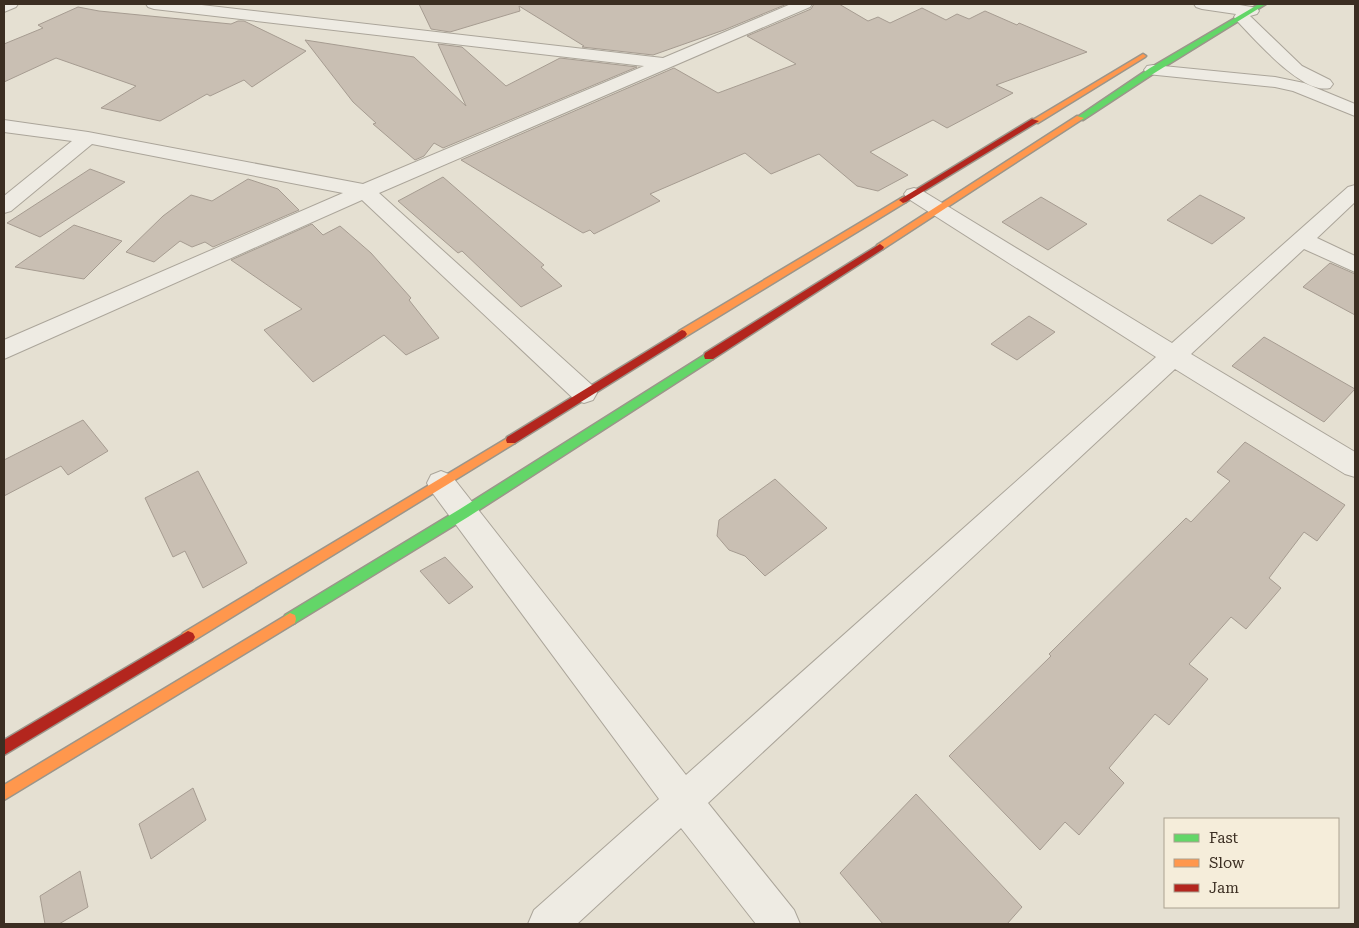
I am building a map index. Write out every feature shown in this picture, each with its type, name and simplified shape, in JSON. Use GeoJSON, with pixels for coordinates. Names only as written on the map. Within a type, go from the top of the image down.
{"type":"FeatureCollection","features":[{"type":"Feature","properties":{"kind":"street"},"geometry":{"type":"LineString","coordinates":[[4,8],[10,4]]}},
{"type":"Feature","properties":{"kind":"street"},"geometry":{"type":"LineString","coordinates":[[154,4],[667,63]]}},
{"type":"Feature","properties":{"kind":"street"},"geometry":{"type":"LineString","coordinates":[[4,350],[365,191],[804,4]]}},
{"type":"Feature","properties":{"kind":"street"},"geometry":{"type":"LineString","coordinates":[[1205,10],[1228,5],[1252,10],[1296,70],[1355,97]]}},
{"type":"Feature","properties":{"kind":"street"},"geometry":{"type":"LineString","coordinates":[[4,793],[464,513],[1153,70],[1252,10]]}},
{"type":"Feature","properties":{"kind":"street"},"geometry":{"type":"LineString","coordinates":[[4,748],[441,483],[584,393],[1150,51]]}},
{"type":"Feature","properties":{"kind":"street"},"geometry":{"type":"LineString","coordinates":[[1153,70],[1275,82],[1298,87],[1355,111]]}},
{"type":"Feature","properties":{"kind":"street"},"geometry":{"type":"LineString","coordinates":[[4,126],[88,138],[365,191],[584,393]]}},
{"type":"Feature","properties":{"kind":"street"},"geometry":{"type":"LineString","coordinates":[[4,206],[88,138]]}},
{"type":"Feature","properties":{"kind":"street"},"geometry":{"type":"LineString","coordinates":[[548,924],[1355,191]]}},
{"type":"Feature","properties":{"kind":"street"},"geometry":{"type":"LineString","coordinates":[[914,194],[1355,466]]}},
{"type":"Feature","properties":{"kind":"street"},"geometry":{"type":"LineString","coordinates":[[1302,239],[1355,265]]}},
{"type":"Feature","properties":{"kind":"street"},"geometry":{"type":"LineString","coordinates":[[441,483],[683,802],[780,924]]}},
{"type":"Feature","properties":{"kind":"building"},"geometry":{"type":"Polygon","coordinates":[[[419,4],[787,4],[724,30],[653,55],[582,47],[584,46],[519,6],[520,11],[450,32],[431,29],[419,4]]]}},
{"type":"Feature","properties":{"kind":"building"},"geometry":{"type":"Polygon","coordinates":[[[814,4],[839,4],[868,21],[878,17],[890,23],[922,8],[946,20],[957,14],[969,19],[985,11],[1017,25],[1019,23],[1087,52],[996,85],[1013,93],[947,128],[933,120],[870,152],[908,175],[878,191],[857,186],[819,154],[771,174],[745,153],[650,194],[660,201],[594,234],[590,230],[583,233],[461,160],[674,68],[718,93],[796,64],[747,36],[811,9],[814,4]]]}},
{"type":"Feature","properties":{"kind":"building"},"geometry":{"type":"Polygon","coordinates":[[[78,7],[99,11],[231,24],[244,21],[306,51],[252,87],[244,80],[210,96],[207,94],[160,121],[101,108],[136,86],[56,58],[4,82],[4,44],[43,28],[38,25],[78,7]]]}},
{"type":"Feature","properties":{"kind":"building"},"geometry":{"type":"Polygon","coordinates":[[[305,40],[414,57],[466,106],[438,44],[462,47],[506,86],[560,58],[637,67],[443,148],[434,143],[424,156],[415,160],[373,124],[376,123],[353,102],[305,40]]]}},
{"type":"Feature","properties":{"kind":"building"},"geometry":{"type":"Polygon","coordinates":[[[90,169],[125,182],[40,237],[7,223],[90,169]]]}},
{"type":"Feature","properties":{"kind":"building"},"geometry":{"type":"Polygon","coordinates":[[[443,177],[544,265],[541,267],[562,286],[521,307],[462,251],[458,253],[398,201],[443,177]]]}},
{"type":"Feature","properties":{"kind":"building"},"geometry":{"type":"Polygon","coordinates":[[[248,179],[278,189],[299,210],[213,247],[205,242],[192,247],[180,241],[154,262],[126,252],[163,216],[191,195],[212,201],[248,179]]]}},
{"type":"Feature","properties":{"kind":"building"},"geometry":{"type":"Polygon","coordinates":[[[1200,195],[1245,218],[1212,244],[1167,220],[1200,195]]]}},
{"type":"Feature","properties":{"kind":"building"},"geometry":{"type":"Polygon","coordinates":[[[1041,197],[1087,224],[1048,250],[1002,222],[1041,197]]]}},
{"type":"Feature","properties":{"kind":"building"},"geometry":{"type":"Polygon","coordinates":[[[312,224],[323,235],[340,226],[371,253],[411,298],[409,300],[439,338],[406,355],[384,335],[313,382],[264,330],[302,309],[231,260],[312,224]]]}},
{"type":"Feature","properties":{"kind":"building"},"geometry":{"type":"Polygon","coordinates":[[[74,225],[122,241],[84,279],[15,267],[74,225]]]}},
{"type":"Feature","properties":{"kind":"building"},"geometry":{"type":"Polygon","coordinates":[[[1330,263],[1355,274],[1355,315],[1303,287],[1330,263]]]}},
{"type":"Feature","properties":{"kind":"building"},"geometry":{"type":"Polygon","coordinates":[[[1029,316],[1055,332],[1017,360],[991,344],[1029,316]]]}},
{"type":"Feature","properties":{"kind":"building"},"geometry":{"type":"Polygon","coordinates":[[[1264,337],[1355,389],[1324,422],[1232,366],[1264,337]]]}},
{"type":"Feature","properties":{"kind":"building"},"geometry":{"type":"Polygon","coordinates":[[[83,420],[108,451],[68,475],[61,466],[4,496],[4,460],[83,420]]]}},
{"type":"Feature","properties":{"kind":"building"},"geometry":{"type":"Polygon","coordinates":[[[1245,442],[1345,505],[1317,541],[1304,532],[1269,578],[1281,588],[1246,629],[1231,617],[1189,664],[1208,679],[1169,725],[1155,714],[1109,768],[1124,783],[1079,835],[1065,822],[1040,850],[949,756],[1051,656],[1049,654],[1186,518],[1191,522],[1230,481],[1217,472],[1245,442]]]}},
{"type":"Feature","properties":{"kind":"building"},"geometry":{"type":"Polygon","coordinates":[[[198,471],[247,563],[203,588],[185,551],[173,557],[145,498],[198,471]]]}},
{"type":"Feature","properties":{"kind":"building"},"geometry":{"type":"Polygon","coordinates":[[[775,479],[827,528],[765,576],[745,556],[729,550],[717,536],[719,520],[775,479]]]}},
{"type":"Feature","properties":{"kind":"building"},"geometry":{"type":"Polygon","coordinates":[[[445,557],[473,587],[449,604],[420,571],[445,557]]]}},
{"type":"Feature","properties":{"kind":"building"},"geometry":{"type":"Polygon","coordinates":[[[193,788],[206,820],[151,859],[139,824],[193,788]]]}},
{"type":"Feature","properties":{"kind":"building"},"geometry":{"type":"Polygon","coordinates":[[[916,794],[1022,907],[1007,924],[883,924],[840,873],[916,794]]]}},
{"type":"Feature","properties":{"kind":"building"},"geometry":{"type":"Polygon","coordinates":[[[80,871],[88,907],[59,924],[45,924],[40,896],[80,871]]]}},
{"type":"Feature","properties":{"kind":"traffic: fast"},"geometry":{"type":"LineString","coordinates":[[1080,118],[1153,70],[1263,4]]}},
{"type":"Feature","properties":{"kind":"traffic: fast"},"geometry":{"type":"LineString","coordinates":[[290,619],[464,513],[709,356]]}},
{"type":"Feature","properties":{"kind":"traffic: slow"},"geometry":{"type":"LineString","coordinates":[[1035,121],[1143,56]]}},
{"type":"Feature","properties":{"kind":"traffic: slow"},"geometry":{"type":"LineString","coordinates":[[880,247],[1080,118]]}},
{"type":"Feature","properties":{"kind":"traffic: slow"},"geometry":{"type":"LineString","coordinates":[[682,334],[903,200]]}},
{"type":"Feature","properties":{"kind":"traffic: slow"},"geometry":{"type":"LineString","coordinates":[[188,637],[511,440]]}},
{"type":"Feature","properties":{"kind":"traffic: slow"},"geometry":{"type":"LineString","coordinates":[[4,793],[290,619]]}},
{"type":"Feature","properties":{"kind":"traffic: jam"},"geometry":{"type":"LineString","coordinates":[[903,200],[1035,121]]}},
{"type":"Feature","properties":{"kind":"traffic: jam"},"geometry":{"type":"LineString","coordinates":[[709,356],[880,247]]}},
{"type":"Feature","properties":{"kind":"traffic: jam"},"geometry":{"type":"LineString","coordinates":[[511,440],[682,334]]}},
{"type":"Feature","properties":{"kind":"traffic: jam"},"geometry":{"type":"LineString","coordinates":[[4,748],[188,637]]}}]}
